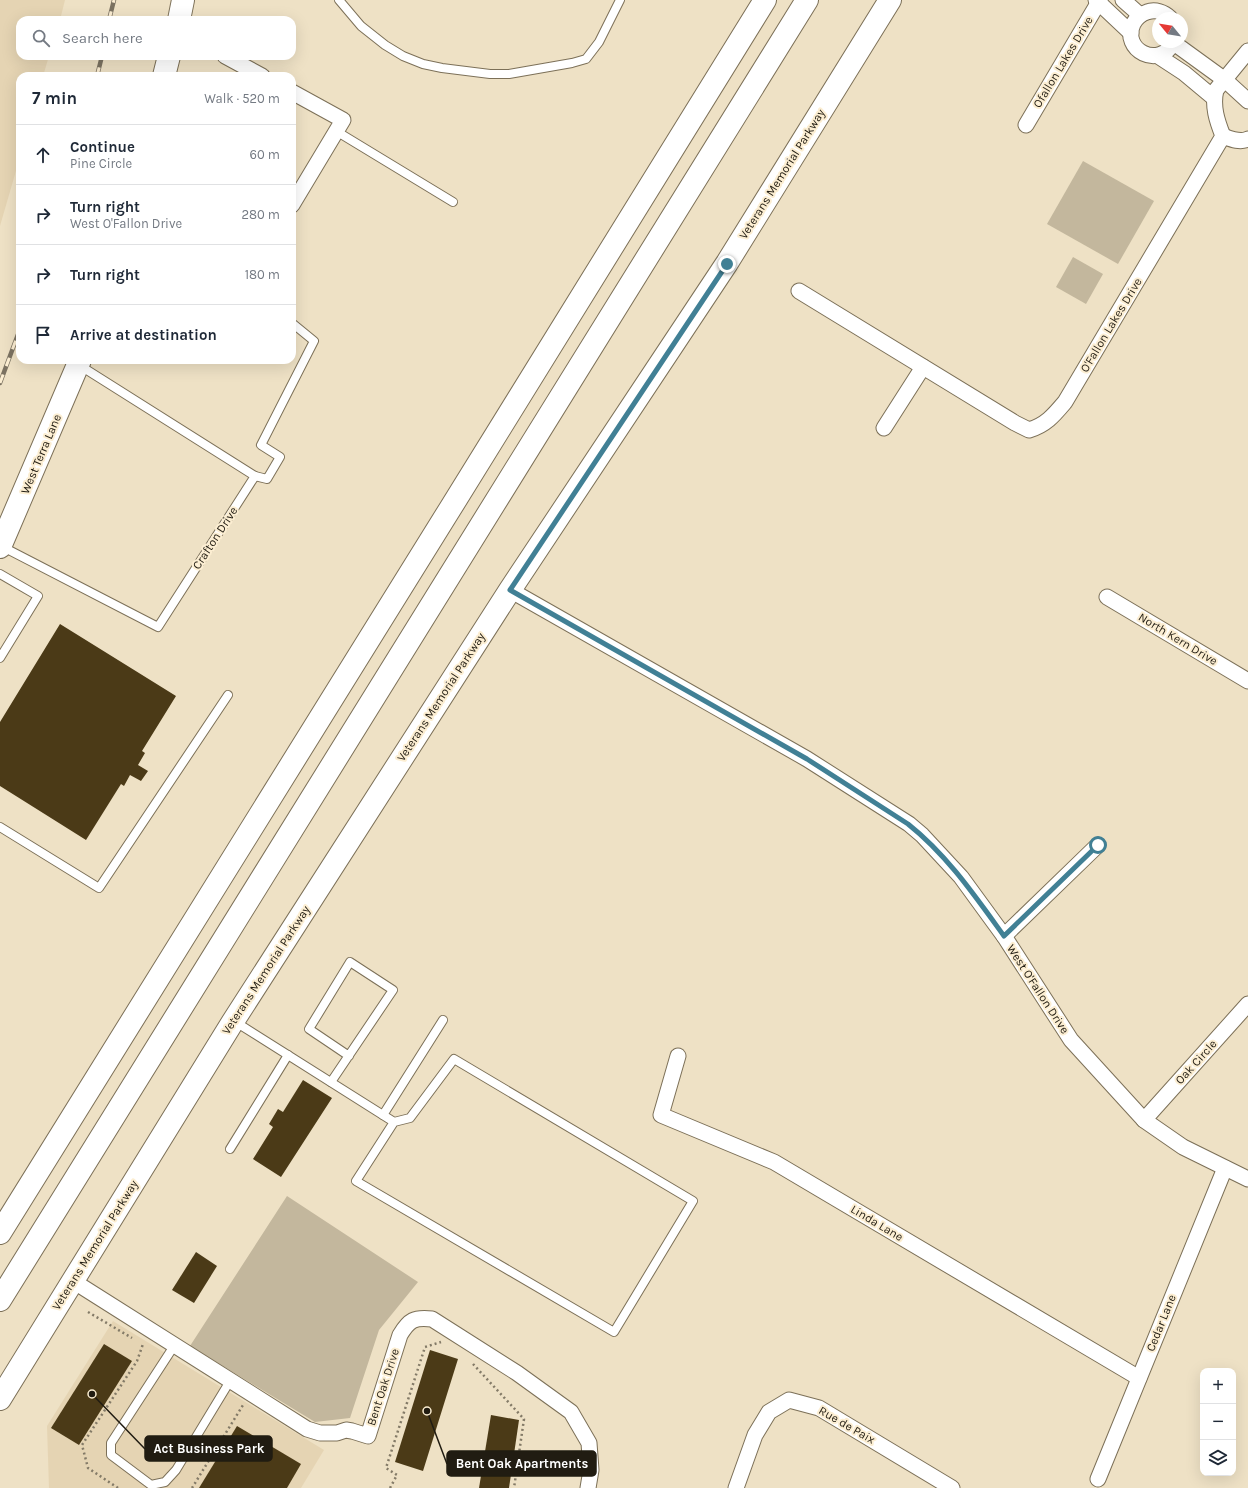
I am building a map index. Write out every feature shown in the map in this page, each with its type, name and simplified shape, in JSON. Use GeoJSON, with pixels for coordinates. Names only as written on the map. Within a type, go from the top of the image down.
{"type":"FeatureCollection","features":[{"type":"Feature","properties":{"kind":"main road"},"geometry":{"type":"LineString","coordinates":[[180,16],[183,0]]}},
{"type":"Feature","properties":{"kind":"main road"},"geometry":{"type":"LineString","coordinates":[[0,1233],[765,0]]}},
{"type":"Feature","properties":{"kind":"main road"},"geometry":{"type":"LineString","coordinates":[[0,1300],[807,0]]}},
{"type":"Feature","properties":{"kind":"main road","name":"Veterans Memorial Parkway"},"geometry":{"type":"LineString","coordinates":[[0,1399],[233,1020],[510,590],[727,264],[890,0]]}},
{"type":"Feature","properties":{"kind":"main road"},"geometry":{"type":"LineString","coordinates":[[165,72],[168,60]]}},
{"type":"Feature","properties":{"kind":"main road","name":"West Terra Lane"},"geometry":{"type":"LineString","coordinates":[[0,546],[79,364]]}},
{"type":"Feature","properties":{"kind":"street"},"geometry":{"type":"LineString","coordinates":[[1123,0],[1140,15]]}},
{"type":"Feature","properties":{"kind":"street"},"geometry":{"type":"LineString","coordinates":[[1098,1],[1131,33]]}},
{"type":"Feature","properties":{"kind":"street","name":"Ofallon Lakes Drive"},"geometry":{"type":"LineString","coordinates":[[1026,125],[1098,1]]}},
{"type":"Feature","properties":{"kind":"street"},"geometry":{"type":"LineString","coordinates":[[1160,12],[1153,11],[1140,15],[1132,26],[1131,38],[1139,51],[1151,56],[1158,56],[1164,53],[1169,48]]}},
{"type":"Feature","properties":{"kind":"street"},"geometry":{"type":"LineString","coordinates":[[1182,48],[1248,100]]}},
{"type":"Feature","properties":{"kind":"street"},"geometry":{"type":"LineString","coordinates":[[1248,51],[1216,90],[1214,98],[1216,117],[1222,136],[1236,141],[1246,141],[1248,139]]}},
{"type":"Feature","properties":{"kind":"street"},"geometry":{"type":"LineString","coordinates":[[1158,56],[1184,73],[1214,98]]}},
{"type":"Feature","properties":{"kind":"street"},"geometry":{"type":"LineString","coordinates":[[232,60],[254,72]]}},
{"type":"Feature","properties":{"kind":"street"},"geometry":{"type":"LineString","coordinates":[[296,94],[343,120],[296,198]]}},
{"type":"Feature","properties":{"kind":"street","name":"O'Fallon Lakes Drive"},"geometry":{"type":"LineString","coordinates":[[799,291],[1015,423],[1029,430],[1041,426],[1055,415],[1065,402],[1222,136]]}},
{"type":"Feature","properties":{"kind":"street"},"geometry":{"type":"LineString","coordinates":[[884,428],[923,367]]}},
{"type":"Feature","properties":{"kind":"street","name":"West O'Fallon Drive"},"geometry":{"type":"LineString","coordinates":[[510,590],[807,759],[922,834],[961,877],[1004,936],[1071,1040],[1144,1120],[1184,1147],[1248,1180]]}},
{"type":"Feature","properties":{"kind":"street","name":"North Kern Drive"},"geometry":{"type":"LineString","coordinates":[[1107,597],[1248,681]]}},
{"type":"Feature","properties":{"kind":"street"},"geometry":{"type":"LineString","coordinates":[[1004,936],[1098,845]]}},
{"type":"Feature","properties":{"kind":"street","name":"Oak Circle"},"geometry":{"type":"LineString","coordinates":[[1144,1120],[1248,1004]]}},
{"type":"Feature","properties":{"kind":"street","name":"Linda Lane"},"geometry":{"type":"LineString","coordinates":[[678,1056],[661,1115],[774,1162],[1138,1378]]}},
{"type":"Feature","properties":{"kind":"street","name":"Cedar Lane"},"geometry":{"type":"LineString","coordinates":[[1098,1479],[1225,1168]]}},
{"type":"Feature","properties":{"kind":"street","name":"Bent Oak Drive"},"geometry":{"type":"LineString","coordinates":[[72,1281],[307,1429],[320,1433],[337,1433],[346,1430],[368,1436],[400,1335],[408,1323],[421,1318],[432,1319],[517,1373],[572,1412],[590,1443],[591,1470],[588,1488]]}},
{"type":"Feature","properties":{"kind":"street","name":"Rue de Paix"},"geometry":{"type":"LineString","coordinates":[[736,1488],[755,1435],[769,1412],[789,1400],[819,1408],[952,1488]]}},
{"type":"Feature","properties":{"kind":"lane"},"geometry":{"type":"LineString","coordinates":[[339,0],[361,26],[385,45],[403,56],[423,64],[442,68],[490,74],[509,74],[572,63],[586,59],[599,42],[620,0]]}},
{"type":"Feature","properties":{"kind":"lane"},"geometry":{"type":"LineString","coordinates":[[336,131],[453,202]]}},
{"type":"Feature","properties":{"kind":"lane"},"geometry":{"type":"LineString","coordinates":[[83,364],[255,476],[267,479],[280,457],[261,445],[314,341],[296,326]]}},
{"type":"Feature","properties":{"kind":"lane","name":"Crafton Drive"},"geometry":{"type":"LineString","coordinates":[[0,546],[158,626],[255,476]]}},
{"type":"Feature","properties":{"kind":"lane"},"geometry":{"type":"LineString","coordinates":[[0,574],[38,596],[0,658]]}},
{"type":"Feature","properties":{"kind":"lane"},"geometry":{"type":"LineString","coordinates":[[0,827],[99,888],[228,695]]}},
{"type":"Feature","properties":{"kind":"lane"},"geometry":{"type":"LineString","coordinates":[[331,1082],[349,1056],[394,990],[350,962],[309,1029],[349,1056]]}},
{"type":"Feature","properties":{"kind":"lane"},"geometry":{"type":"LineString","coordinates":[[233,1020],[394,1122],[410,1118],[454,1059],[692,1201],[614,1332],[356,1182],[394,1122]]}},
{"type":"Feature","properties":{"kind":"lane"},"geometry":{"type":"LineString","coordinates":[[383,1115],[443,1020]]}},
{"type":"Feature","properties":{"kind":"lane"},"geometry":{"type":"LineString","coordinates":[[230,1149],[288,1055]]}},
{"type":"Feature","properties":{"kind":"lane"},"geometry":{"type":"LineString","coordinates":[[174,1346],[111,1443],[111,1455],[151,1485],[165,1482],[176,1470],[230,1381]]}},
{"type":"Feature","properties":{"kind":"path"},"geometry":{"type":"LineString","coordinates":[[88,1312],[143,1344],[137,1361],[82,1445],[88,1468],[118,1488]]}},
{"type":"Feature","properties":{"kind":"path"},"geometry":{"type":"LineString","coordinates":[[390,1488],[397,1475],[386,1468],[425,1347],[443,1341]]}},
{"type":"Feature","properties":{"kind":"path"},"geometry":{"type":"LineString","coordinates":[[469,1359],[524,1419],[514,1488]]}},
{"type":"Feature","properties":{"kind":"path"},"geometry":{"type":"LineString","coordinates":[[192,1488],[246,1401]]}},
{"type":"Feature","properties":{"kind":"shaded area"},"geometry":{"type":"Polygon","coordinates":[[[0,0],[65,0],[61,16],[16,16],[16,60],[48,60],[44,72],[16,72],[16,171],[0,226],[0,0]]]}},
{"type":"Feature","properties":{"kind":"shaded area"},"geometry":{"type":"Polygon","coordinates":[[[1083,161],[1154,201],[1118,264],[1047,224],[1083,161]]]}},
{"type":"Feature","properties":{"kind":"shaded area"},"geometry":{"type":"Polygon","coordinates":[[[1073,257],[1103,274],[1086,304],[1056,287],[1073,257]]]}},
{"type":"Feature","properties":{"kind":"shaded area"},"geometry":{"type":"Polygon","coordinates":[[[287,1196],[418,1282],[379,1330],[350,1418],[315,1422],[190,1346],[287,1196]]]}},
{"type":"Feature","properties":{"kind":"shaded area"},"geometry":{"type":"Polygon","coordinates":[[[113,1321],[324,1450],[301,1488],[49,1488],[47,1426],[113,1321]]]}},
{"type":"Feature","properties":{"kind":"building"},"geometry":{"type":"Polygon","coordinates":[[[60,624],[176,696],[142,751],[145,753],[138,765],[148,771],[141,781],[130,775],[124,786],[121,784],[86,840],[0,786],[0,722],[60,624]]]}},
{"type":"Feature","properties":{"kind":"building"},"geometry":{"type":"Polygon","coordinates":[[[303,1080],[332,1098],[281,1177],[253,1159],[273,1127],[269,1124],[278,1109],[283,1112],[303,1080]]]}},
{"type":"Feature","properties":{"kind":"building"},"geometry":{"type":"Polygon","coordinates":[[[196,1252],[217,1266],[194,1303],[172,1290],[196,1252]]]}},
{"type":"Feature","properties":{"kind":"building"},"geometry":{"type":"Polygon","coordinates":[[[104,1344],[132,1361],[79,1445],[51,1428],[104,1344]]]}},
{"type":"Feature","properties":{"kind":"building"},"geometry":{"type":"Polygon","coordinates":[[[430,1350],[458,1359],[423,1471],[395,1462],[430,1350]]]}},
{"type":"Feature","properties":{"kind":"building"},"geometry":{"type":"Polygon","coordinates":[[[491,1415],[519,1420],[509,1488],[479,1488],[491,1415]]]}},
{"type":"Feature","properties":{"kind":"building"},"geometry":{"type":"Polygon","coordinates":[[[237,1426],[301,1464],[287,1488],[199,1488],[237,1426]]]}},
{"type":"Feature","properties":{"kind":"railway"},"geometry":{"type":"LineString","coordinates":[[110,16],[114,0]]}},
{"type":"Feature","properties":{"kind":"railway"},"geometry":{"type":"LineString","coordinates":[[98,72],[101,60]]}},
{"type":"Feature","properties":{"kind":"railway"},"geometry":{"type":"LineString","coordinates":[[0,383],[16,340]]}},
{"type":"Feature","properties":{"kind":"place","name":"Act Business Park"},"geometry":{"type":"Point","coordinates":[92,1394]}},
{"type":"Feature","properties":{"kind":"place","name":"Bent Oak Apartments"},"geometry":{"type":"Point","coordinates":[427,1411]}},
{"type":"Feature","properties":{"kind":"route"},"geometry":{"type":"LineString","coordinates":[[727,264],[510,590],[807,759],[908,824],[922,834],[961,877],[1004,936],[1098,845]]}}]}
